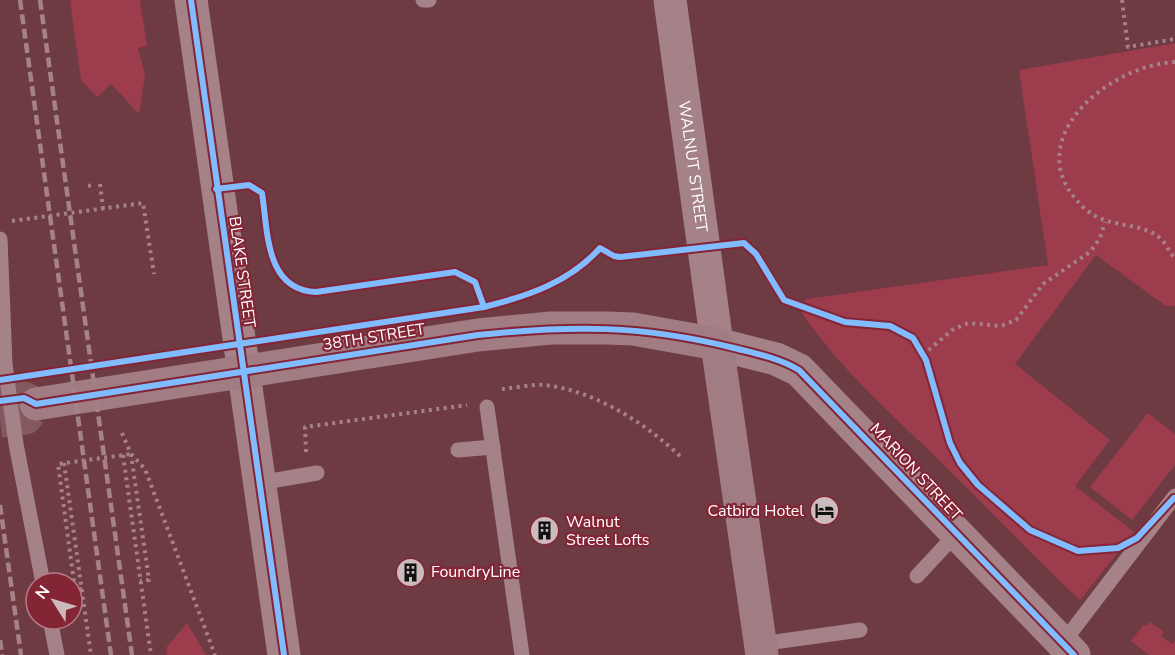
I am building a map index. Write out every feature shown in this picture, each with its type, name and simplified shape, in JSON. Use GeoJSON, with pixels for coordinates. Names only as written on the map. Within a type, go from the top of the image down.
{"type":"FeatureCollection","features":[{"type":"Feature","properties":{"kind":"main road","name":"38TH STREET"},"geometry":{"type":"LineString","coordinates":[[36,404],[478,335],[532,330],[633,329],[717,344]]}},
{"type":"Feature","properties":{"kind":"main road","name":"WALNUT STREET"},"geometry":{"type":"LineString","coordinates":[[717,344],[761,649]]}},
{"type":"Feature","properties":{"kind":"street","name":"BLAKE STREET"},"geometry":{"type":"LineString","coordinates":[[191,0],[284,655]]}},
{"type":"Feature","properties":{"kind":"street","name":"WALNUT STREET"},"geometry":{"type":"LineString","coordinates":[[670,0],[717,344]]}},
{"type":"Feature","properties":{"kind":"street","name":"MARION STREET"},"geometry":{"type":"LineString","coordinates":[[717,344],[776,359],[799,370],[1068,649]]}},
{"type":"Feature","properties":{"kind":"lane"},"geometry":{"type":"LineString","coordinates":[[423,0],[429,0]]}},
{"type":"Feature","properties":{"kind":"lane"},"geometry":{"type":"LineString","coordinates":[[0,239],[5,364],[16,444],[41,571]]}},
{"type":"Feature","properties":{"kind":"lane"},"geometry":{"type":"LineString","coordinates":[[487,407],[522,655]]}},
{"type":"Feature","properties":{"kind":"lane"},"geometry":{"type":"LineString","coordinates":[[458,450],[492,447]]}},
{"type":"Feature","properties":{"kind":"lane"},"geometry":{"type":"LineString","coordinates":[[259,483],[317,472]]}},
{"type":"Feature","properties":{"kind":"lane"},"geometry":{"type":"LineString","coordinates":[[1068,649],[1175,496]]}},
{"type":"Feature","properties":{"kind":"lane"},"geometry":{"type":"LineString","coordinates":[[917,576],[956,534]]}},
{"type":"Feature","properties":{"kind":"lane"},"geometry":{"type":"LineString","coordinates":[[761,649],[860,630]]}},
{"type":"Feature","properties":{"kind":"lane"},"geometry":{"type":"LineString","coordinates":[[52,631],[57,655]]}},
{"type":"Feature","properties":{"kind":"path"},"geometry":{"type":"LineString","coordinates":[[1122,0],[1128,48],[1175,39]]}},
{"type":"Feature","properties":{"kind":"path"},"geometry":{"type":"LineString","coordinates":[[1175,62],[1151,64],[1132,71],[1110,84],[1082,105],[1066,130],[1062,143],[1062,166],[1070,190],[1082,206],[1105,222],[1147,231],[1162,240],[1175,258]]}},
{"type":"Feature","properties":{"kind":"path"},"geometry":{"type":"LineString","coordinates":[[100,184],[103,209]]}},
{"type":"Feature","properties":{"kind":"path"},"geometry":{"type":"LineString","coordinates":[[0,223],[143,203],[154,274]]}},
{"type":"Feature","properties":{"kind":"path"},"geometry":{"type":"LineString","coordinates":[[923,355],[952,330],[968,323],[1001,326],[1016,320],[1044,284],[1090,252],[1100,238],[1105,222]]}},
{"type":"Feature","properties":{"kind":"path"},"geometry":{"type":"LineString","coordinates":[[122,433],[131,454],[149,580],[140,581]]}},
{"type":"Feature","properties":{"kind":"path"},"geometry":{"type":"LineString","coordinates":[[91,655],[82,589],[76,590],[58,464],[131,454]]}},
{"type":"Feature","properties":{"kind":"path"},"geometry":{"type":"LineString","coordinates":[[131,454],[146,469],[215,655]]}},
{"type":"Feature","properties":{"kind":"path"},"geometry":{"type":"LineString","coordinates":[[123,455],[151,655]]}},
{"type":"Feature","properties":{"kind":"shaded area"},"geometry":{"type":"Polygon","coordinates":[[[70,0],[140,0],[147,46],[138,48],[145,75],[139,114],[111,84],[97,97],[81,80],[70,0]]]}},
{"type":"Feature","properties":{"kind":"shaded area"},"geometry":{"type":"Polygon","coordinates":[[[1175,43],[1175,306],[1166,306],[1096,255],[1015,364],[1110,440],[1075,486],[1134,532],[1080,600],[867,390],[830,350],[798,307],[807,299],[1048,265],[1019,70],[1175,43]]]}},
{"type":"Feature","properties":{"kind":"shaded area"},"geometry":{"type":"Polygon","coordinates":[[[1148,413],[1175,434],[1175,465],[1132,520],[1090,487],[1148,413]]]}},
{"type":"Feature","properties":{"kind":"shaded area"},"geometry":{"type":"Polygon","coordinates":[[[1150,622],[1164,632],[1161,636],[1172,644],[1175,641],[1175,655],[1149,655],[1131,641],[1144,624],[1147,626],[1150,622]]]}},
{"type":"Feature","properties":{"kind":"shaded area"},"geometry":{"type":"Polygon","coordinates":[[[187,623],[206,655],[167,655],[166,648],[187,623]]]}},
{"type":"Feature","properties":{"kind":"tunnel"},"geometry":{"type":"LineString","coordinates":[[0,401],[24,398],[36,404],[26,418],[0,421]]}},
{"type":"Feature","properties":{"kind":"railway"},"geometry":{"type":"LineString","coordinates":[[20,0],[111,655]]}},
{"type":"Feature","properties":{"kind":"railway"},"geometry":{"type":"LineString","coordinates":[[40,0],[132,655]]}},
{"type":"Feature","properties":{"kind":"railway"},"geometry":{"type":"LineString","coordinates":[[0,505],[21,655]]}},
{"type":"Feature","properties":{"kind":"railway"},"geometry":{"type":"LineString","coordinates":[[0,640],[2,655]]}},
{"type":"Feature","properties":{"kind":"cycle path"},"geometry":{"type":"LineString","coordinates":[[191,0],[284,655]]}},
{"type":"Feature","properties":{"kind":"cycle path"},"geometry":{"type":"LineString","coordinates":[[216,189],[249,185],[262,193],[272,256],[278,270],[287,281],[299,289],[316,292],[455,272],[475,282],[484,307]]}},
{"type":"Feature","properties":{"kind":"cycle path"},"geometry":{"type":"LineString","coordinates":[[0,380],[484,307],[516,298],[562,279],[600,248],[620,257],[744,243],[756,254],[784,300],[845,322],[890,326],[913,338],[926,360],[950,443],[960,463],[978,485],[1030,530],[1078,551],[1118,548],[1137,538],[1174,498]]}},
{"type":"Feature","properties":{"kind":"cycle path"},"geometry":{"type":"LineString","coordinates":[[0,401],[24,398],[36,404],[478,335],[512,332],[576,329],[637,331],[700,340],[734,348],[776,359],[799,370],[1074,655]]}},
{"type":"Feature","properties":{"kind":"place","name":"Catbird Hotel"},"geometry":{"type":"Point","coordinates":[825,511]}},
{"type":"Feature","properties":{"kind":"place","name":"Walnut Street Lofts"},"geometry":{"type":"Point","coordinates":[545,531]}},
{"type":"Feature","properties":{"kind":"place","name":"FoundryLine"},"geometry":{"type":"Point","coordinates":[410,572]}}]}
